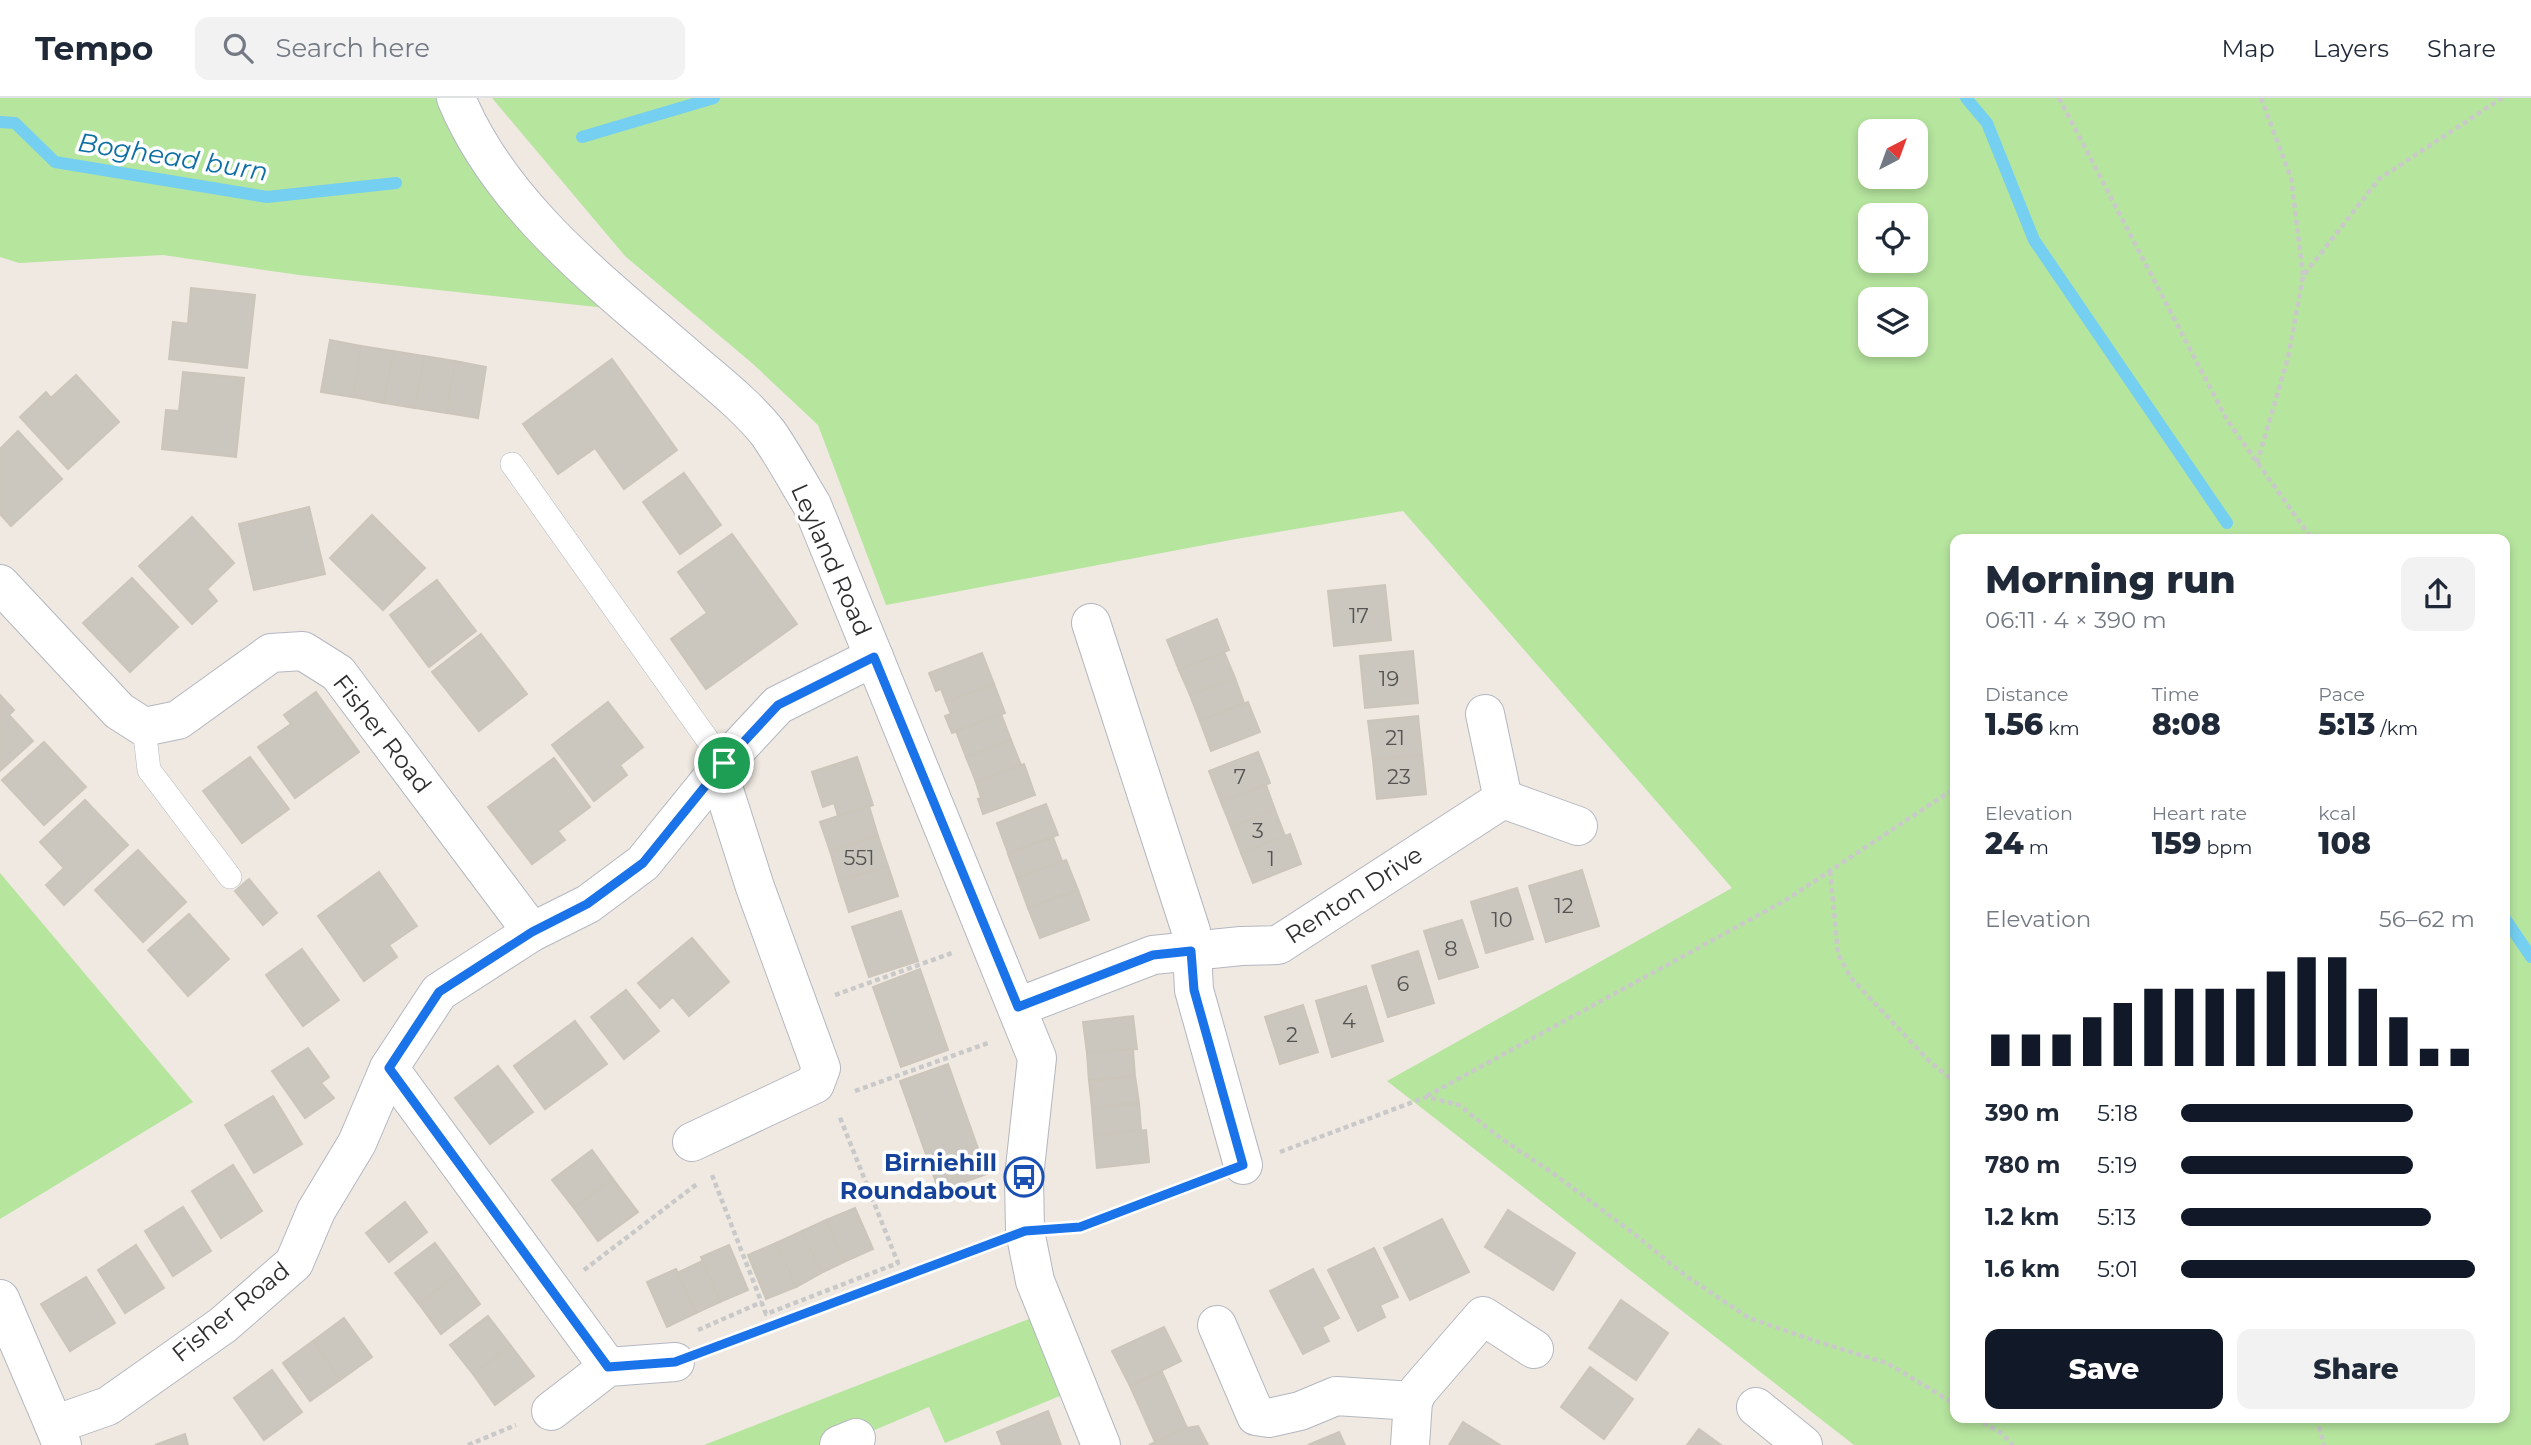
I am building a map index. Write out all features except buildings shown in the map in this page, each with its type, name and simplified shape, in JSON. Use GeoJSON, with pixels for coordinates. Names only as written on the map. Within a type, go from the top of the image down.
{"type":"FeatureCollection","features":[{"type":"Feature","properties":{"kind":"street","name":"Leyland Road"},"geometry":{"type":"LineString","coordinates":[[456,98],[467,126],[503,182],[568,253],[736,400],[767,433],[813,506],[1037,1058],[1024,1177],[1025,1231],[1035,1281],[1101,1445]]}},
{"type":"Feature","properties":{"kind":"street"},"geometry":{"type":"LineString","coordinates":[[0,584],[119,711],[144,727]]}},
{"type":"Feature","properties":{"kind":"street"},"geometry":{"type":"LineString","coordinates":[[1091,623],[1191,931],[1194,990],[1243,1165]]}},
{"type":"Feature","properties":{"kind":"street","name":"Fisher Road"},"geometry":{"type":"LineString","coordinates":[[144,727],[178,720],[271,653],[303,651],[338,673],[532,932]]}},
{"type":"Feature","properties":{"kind":"street","name":"Fisher Road"},"geometry":{"type":"LineString","coordinates":[[0,1299],[58,1435],[108,1406],[223,1325],[294,1263],[316,1211],[357,1143],[389,1068],[439,992],[532,932],[587,904],[643,863],[721,767],[778,705],[874,657]]}},
{"type":"Feature","properties":{"kind":"street"},"geometry":{"type":"LineString","coordinates":[[1485,714],[1503,799],[1578,826]]}},
{"type":"Feature","properties":{"kind":"street"},"geometry":{"type":"LineString","coordinates":[[692,1142],[815,1084],[821,1068],[755,887],[721,767]]}},
{"type":"Feature","properties":{"kind":"street","name":"Renton Drive"},"geometry":{"type":"LineString","coordinates":[[1022,1018],[1153,955],[1278,945],[1503,799]]}},
{"type":"Feature","properties":{"kind":"street"},"geometry":{"type":"LineString","coordinates":[[389,1068],[608,1367]]}},
{"type":"Feature","properties":{"kind":"street"},"geometry":{"type":"LineString","coordinates":[[1410,1445],[1413,1401],[1418,1391],[1483,1316],[1534,1349]]}},
{"type":"Feature","properties":{"kind":"street"},"geometry":{"type":"LineString","coordinates":[[1217,1325],[1256,1416],[1269,1418],[1300,1411],[1336,1396],[1413,1401]]}},
{"type":"Feature","properties":{"kind":"street"},"geometry":{"type":"LineString","coordinates":[[551,1411],[608,1367],[667,1363]]}},
{"type":"Feature","properties":{"kind":"street"},"geometry":{"type":"LineString","coordinates":[[1756,1407],[1803,1445]]}},
{"type":"Feature","properties":{"kind":"lane"},"geometry":{"type":"LineString","coordinates":[[512,464],[721,767]]}},
{"type":"Feature","properties":{"kind":"lane"},"geometry":{"type":"LineString","coordinates":[[144,727],[149,770],[230,877]]}},
{"type":"Feature","properties":{"kind":"path"},"geometry":{"type":"LineString","coordinates":[[2059,98],[2227,420],[2308,534]]}},
{"type":"Feature","properties":{"kind":"path"},"geometry":{"type":"LineString","coordinates":[[2257,463],[2288,358],[2303,276],[2291,178],[2261,98]]}},
{"type":"Feature","properties":{"kind":"path"},"geometry":{"type":"LineString","coordinates":[[2303,276],[2379,179],[2502,98]]}},
{"type":"Feature","properties":{"kind":"path"},"geometry":{"type":"LineString","coordinates":[[762,1302],[658,1347],[667,1363],[1025,1231],[1080,1227],[1426,1097],[1786,900],[1950,791]]}},
{"type":"Feature","properties":{"kind":"path"},"geometry":{"type":"LineString","coordinates":[[1830,871],[1838,954],[1851,978],[1930,1062],[1950,1079]]}},
{"type":"Feature","properties":{"kind":"path"},"geometry":{"type":"LineString","coordinates":[[871,982],[989,940]]}},
{"type":"Feature","properties":{"kind":"path"},"geometry":{"type":"LineString","coordinates":[[818,1078],[853,1092],[1022,1018]]}},
{"type":"Feature","properties":{"kind":"path"},"geometry":{"type":"LineString","coordinates":[[553,1294],[711,1173],[766,1314],[898,1263],[837,1108],[818,1078]]}},
{"type":"Feature","properties":{"kind":"path"},"geometry":{"type":"LineString","coordinates":[[1426,1097],[1459,1104],[1499,1138],[1554,1174],[1686,1276],[1749,1318],[1887,1363],[1950,1401]]}},
{"type":"Feature","properties":{"kind":"path"},"geometry":{"type":"LineString","coordinates":[[468,1445],[551,1411]]}},
{"type":"Feature","properties":{"kind":"path"},"geometry":{"type":"LineString","coordinates":[[1984,1423],[2001,1433],[2013,1445]]}},
{"type":"Feature","properties":{"kind":"path"},"geometry":{"type":"LineString","coordinates":[[2318,1423],[2324,1445]]}},
{"type":"Feature","properties":{"kind":"green space"},"geometry":{"type":"Polygon","coordinates":[[[0,98],[456,98],[634,311],[299,275],[163,255],[19,263],[0,257],[0,98]]]}},
{"type":"Feature","properties":{"kind":"green space"},"geometry":{"type":"Polygon","coordinates":[[[492,98],[2531,98],[2531,1445],[1854,1445],[1387,1081],[1732,888],[1403,511],[1236,539],[886,605],[818,425],[753,364],[625,256],[492,98]]]}},
{"type":"Feature","properties":{"kind":"green space"},"geometry":{"type":"Polygon","coordinates":[[[0,873],[193,1102],[0,1219],[0,873]]]}},
{"type":"Feature","properties":{"kind":"green space"},"geometry":{"type":"Polygon","coordinates":[[[1047,1312],[1077,1389],[945,1443],[929,1407],[839,1445],[704,1445],[1047,1312]]]}},
{"type":"Feature","properties":{"kind":"waterway","name":"Boghead burn"},"geometry":{"type":"LineString","coordinates":[[582,137],[714,98]]}},
{"type":"Feature","properties":{"kind":"waterway"},"geometry":{"type":"LineString","coordinates":[[1966,98],[1987,123],[2034,240],[2227,523]]}},
{"type":"Feature","properties":{"kind":"waterway","name":"Boghead burn"},"geometry":{"type":"LineString","coordinates":[[0,122],[15,123],[55,162],[267,197],[396,183]]}},
{"type":"Feature","properties":{"kind":"waterway"},"geometry":{"type":"LineString","coordinates":[[2510,926],[2531,957]]}},
{"type":"Feature","properties":{"kind":"place","name":"Birniehill Roundabout"},"geometry":{"type":"Point","coordinates":[1024,1177]}},
{"type":"Feature","properties":{"kind":"route"},"geometry":{"type":"LineString","coordinates":[[874,657],[1018,1007],[1153,955],[1191,951],[1194,990],[1243,1165],[1080,1227],[1025,1231],[675,1362],[608,1367],[389,1068],[439,992],[532,932],[587,904],[643,863],[724,763],[778,705],[874,657]]}}]}
